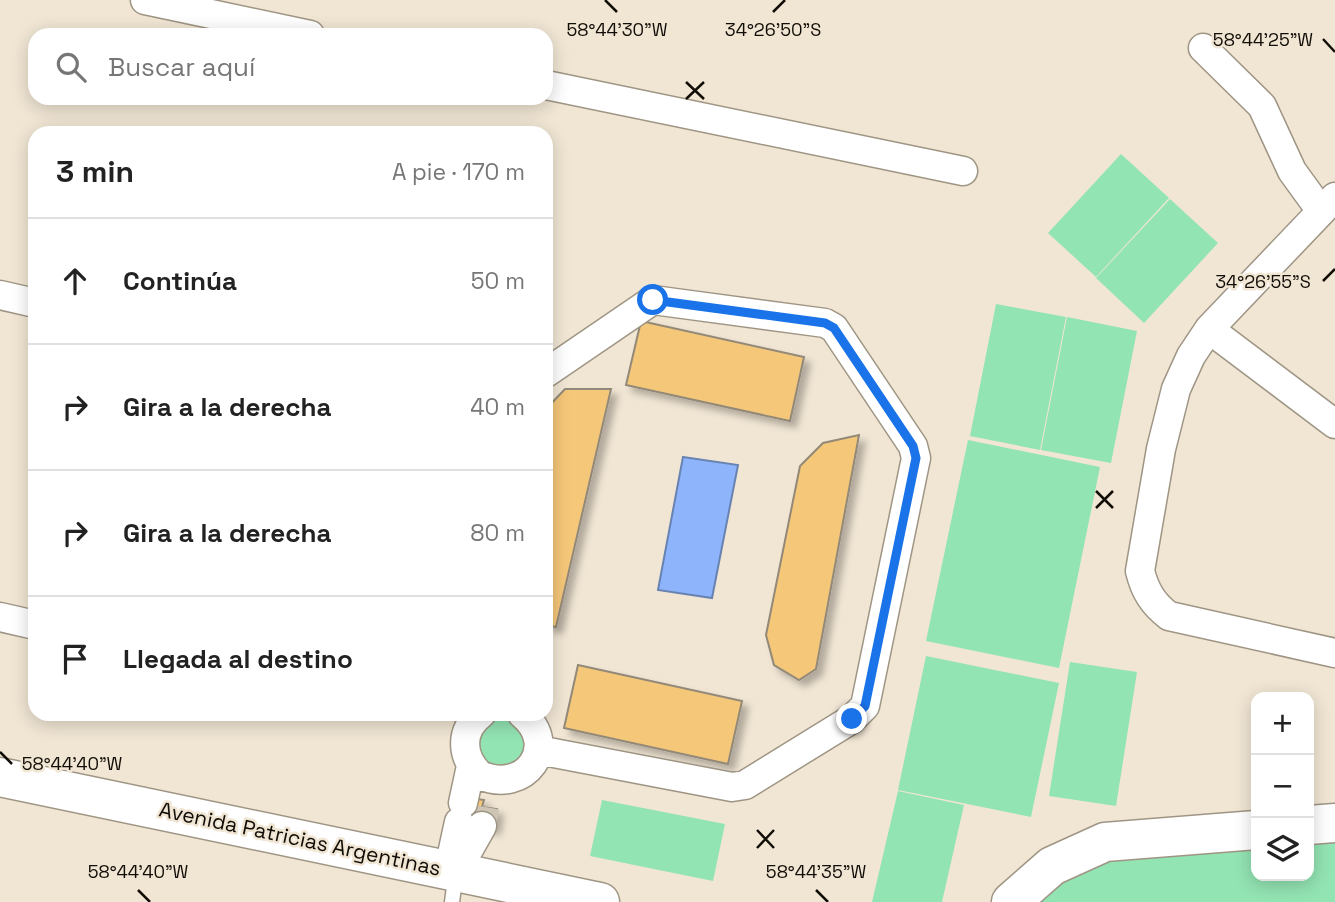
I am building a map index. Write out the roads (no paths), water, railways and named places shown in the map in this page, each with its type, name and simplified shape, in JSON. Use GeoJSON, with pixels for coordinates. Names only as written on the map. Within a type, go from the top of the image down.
{"type":"FeatureCollection","features":[{"type":"Feature","properties":{"kind":"street"},"geometry":{"type":"LineString","coordinates":[[145,0],[277,28]]}},
{"type":"Feature","properties":{"kind":"street"},"geometry":{"type":"LineString","coordinates":[[1203,48],[1262,106],[1292,171],[1328,204],[1209,329],[1191,356],[1176,389],[1161,449],[1140,571],[1143,585],[1155,606],[1169,616],[1335,653]]}},
{"type":"Feature","properties":{"kind":"street"},"geometry":{"type":"LineString","coordinates":[[553,86],[963,172]]}},
{"type":"Feature","properties":{"kind":"street"},"geometry":{"type":"LineString","coordinates":[[0,295],[28,301]]}},
{"type":"Feature","properties":{"kind":"street"},"geometry":{"type":"LineString","coordinates":[[538,750],[732,787],[745,785],[852,719],[865,706],[916,458],[913,446],[834,328],[825,323],[653,300],[553,368]]}},
{"type":"Feature","properties":{"kind":"street"},"geometry":{"type":"LineString","coordinates":[[1209,329],[1335,424]]}},
{"type":"Feature","properties":{"kind":"street"},"geometry":{"type":"LineString","coordinates":[[0,617],[28,623]]}},
{"type":"Feature","properties":{"kind":"street"},"geometry":{"type":"LineString","coordinates":[[452,881],[475,801],[464,742],[474,721]]}},
{"type":"Feature","properties":{"kind":"street"},"geometry":{"type":"LineString","coordinates":[[475,801],[516,779],[534,762],[538,750],[537,734],[528,721]]}},
{"type":"Feature","properties":{"kind":"street","name":"Avenida Patricias Argentinas"},"geometry":{"type":"LineString","coordinates":[[0,777],[452,881],[600,902]]}},
{"type":"Feature","properties":{"kind":"street"},"geometry":{"type":"LineString","coordinates":[[1314,825],[1335,823]]}},
{"type":"Feature","properties":{"kind":"street"},"geometry":{"type":"LineString","coordinates":[[1011,902],[1052,866],[1105,842],[1251,830]]}},
{"type":"Feature","properties":{"kind":"water"},"geometry":{"type":"Polygon","coordinates":[[[683,457],[738,465],[712,598],[658,590],[683,457]]]}},
{"type":"Feature","properties":{"kind":"tunnel"},"geometry":{"type":"LineString","coordinates":[[482,826],[485,807]]}}]}
